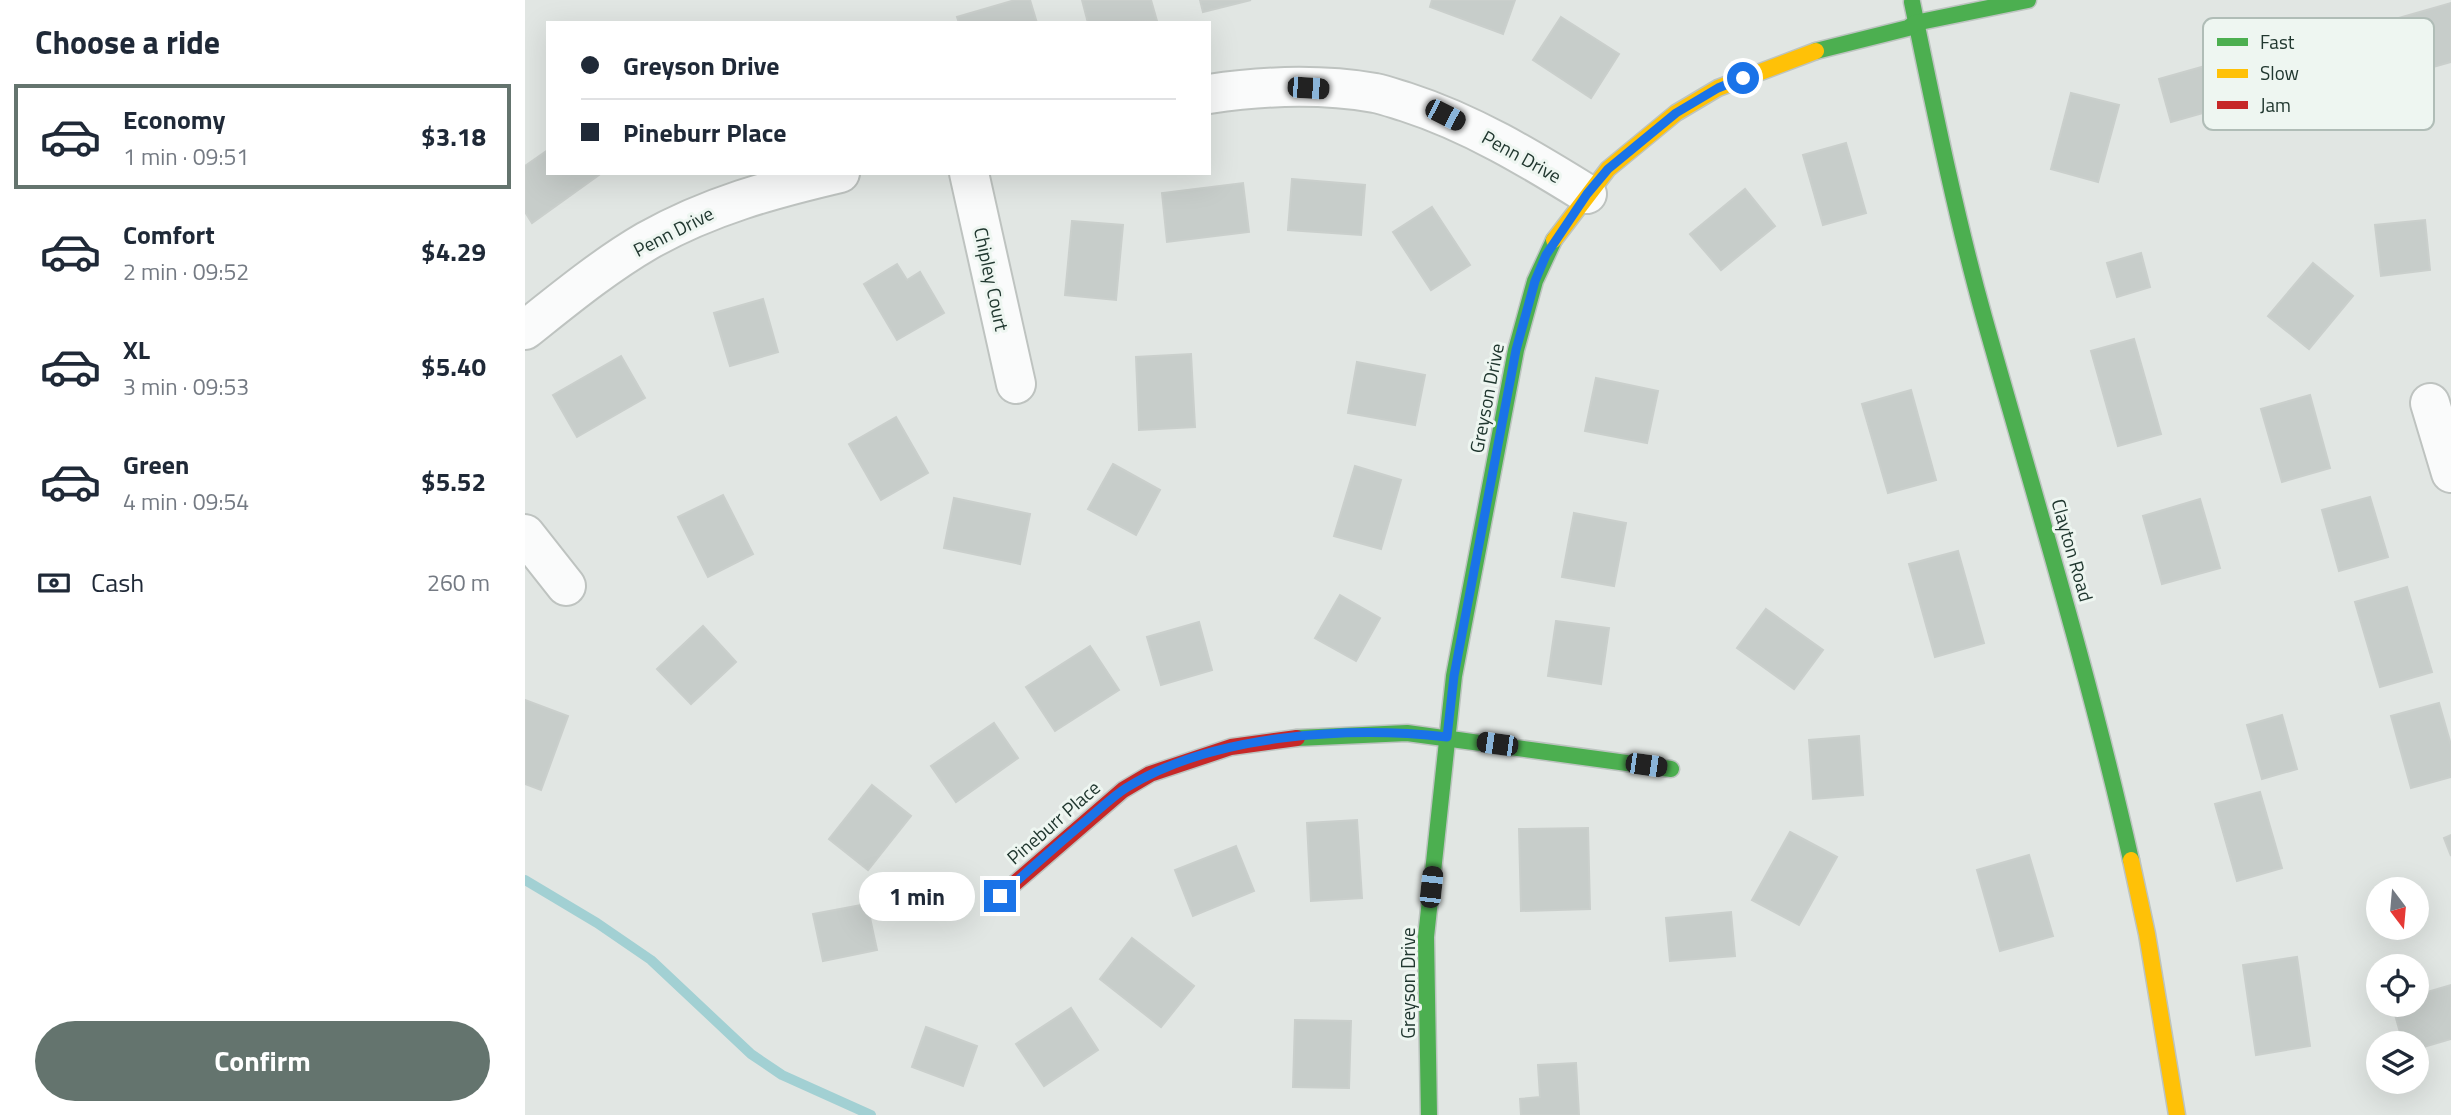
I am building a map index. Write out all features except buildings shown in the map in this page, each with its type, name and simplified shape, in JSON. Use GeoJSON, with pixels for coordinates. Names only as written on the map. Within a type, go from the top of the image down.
{"type":"FeatureCollection","features":[{"type":"Feature","properties":{"kind":"street","name":"Clayton Road"},"geometry":{"type":"LineString","coordinates":[[1911,0],[1949,180],[1984,316],[2108,760],[2147,934],[2177,1115]]}},
{"type":"Feature","properties":{"kind":"street","name":"Greyson Drive"},"geometry":{"type":"LineString","coordinates":[[1429,1115],[1426,937],[1454,676],[1516,350],[1535,281],[1546,255],[1587,194],[1608,169],[1676,113],[1718,88],[1831,46],[1908,28],[1915,23],[2028,0]]}},
{"type":"Feature","properties":{"kind":"street","name":"Penn Drive"},"geometry":{"type":"LineString","coordinates":[[1211,94],[1235,90],[1308,88],[1376,93],[1445,115],[1534,160],[1587,194]]}},
{"type":"Feature","properties":{"kind":"street","name":"Penn Drive"},"geometry":{"type":"LineString","coordinates":[[525,330],[590,279],[647,241],[713,209],[771,189],[831,175]]}},
{"type":"Feature","properties":{"kind":"street","name":"Chipley Court"},"geometry":{"type":"LineString","coordinates":[[969,175],[1016,384]]}},
{"type":"Feature","properties":{"kind":"street"},"geometry":{"type":"LineString","coordinates":[[2430,403],[2451,473]]}},
{"type":"Feature","properties":{"kind":"street"},"geometry":{"type":"LineString","coordinates":[[525,534],[566,586]]}},
{"type":"Feature","properties":{"kind":"street","name":"Pineburr Place"},"geometry":{"type":"LineString","coordinates":[[1000,896],[1123,790],[1150,774],[1190,758],[1231,747],[1268,740],[1329,735],[1407,733],[1671,769]]}},
{"type":"Feature","properties":{"kind":"waterway"},"geometry":{"type":"LineString","coordinates":[[525,880],[597,923],[651,960],[751,1054],[782,1075],[871,1115]]}},
{"type":"Feature","properties":{"kind":"traffic: fast"},"geometry":{"type":"LineString","coordinates":[[1816,51],[1908,28],[1915,23],[2028,0]]}},
{"type":"Feature","properties":{"kind":"traffic: fast"},"geometry":{"type":"LineString","coordinates":[[1912,2],[1973,278],[2080,655],[2131,860]]}},
{"type":"Feature","properties":{"kind":"traffic: fast"},"geometry":{"type":"LineString","coordinates":[[1429,1115],[1426,937],[1454,676],[1516,350],[1535,281],[1554,240]]}},
{"type":"Feature","properties":{"kind":"traffic: fast"},"geometry":{"type":"LineString","coordinates":[[1297,738],[1407,733],[1671,769]]}},
{"type":"Feature","properties":{"kind":"traffic: slow"},"geometry":{"type":"LineString","coordinates":[[1554,240],[1608,169],[1676,113],[1718,88],[1816,51]]}},
{"type":"Feature","properties":{"kind":"traffic: slow"},"geometry":{"type":"LineString","coordinates":[[2131,860],[2147,934],[2177,1115]]}},
{"type":"Feature","properties":{"kind":"traffic: jam"},"geometry":{"type":"LineString","coordinates":[[1000,896],[1123,790],[1150,774],[1231,747],[1297,738]]}},
{"type":"Feature","properties":{"kind":"route"},"geometry":{"type":"LineString","coordinates":[[1000,896],[1123,790],[1150,774],[1190,758],[1268,740],[1329,735],[1407,733],[1447,737],[1454,676],[1516,350],[1535,281],[1546,255],[1557,234],[1608,169],[1676,113],[1718,88],[1743,78]]}}]}
